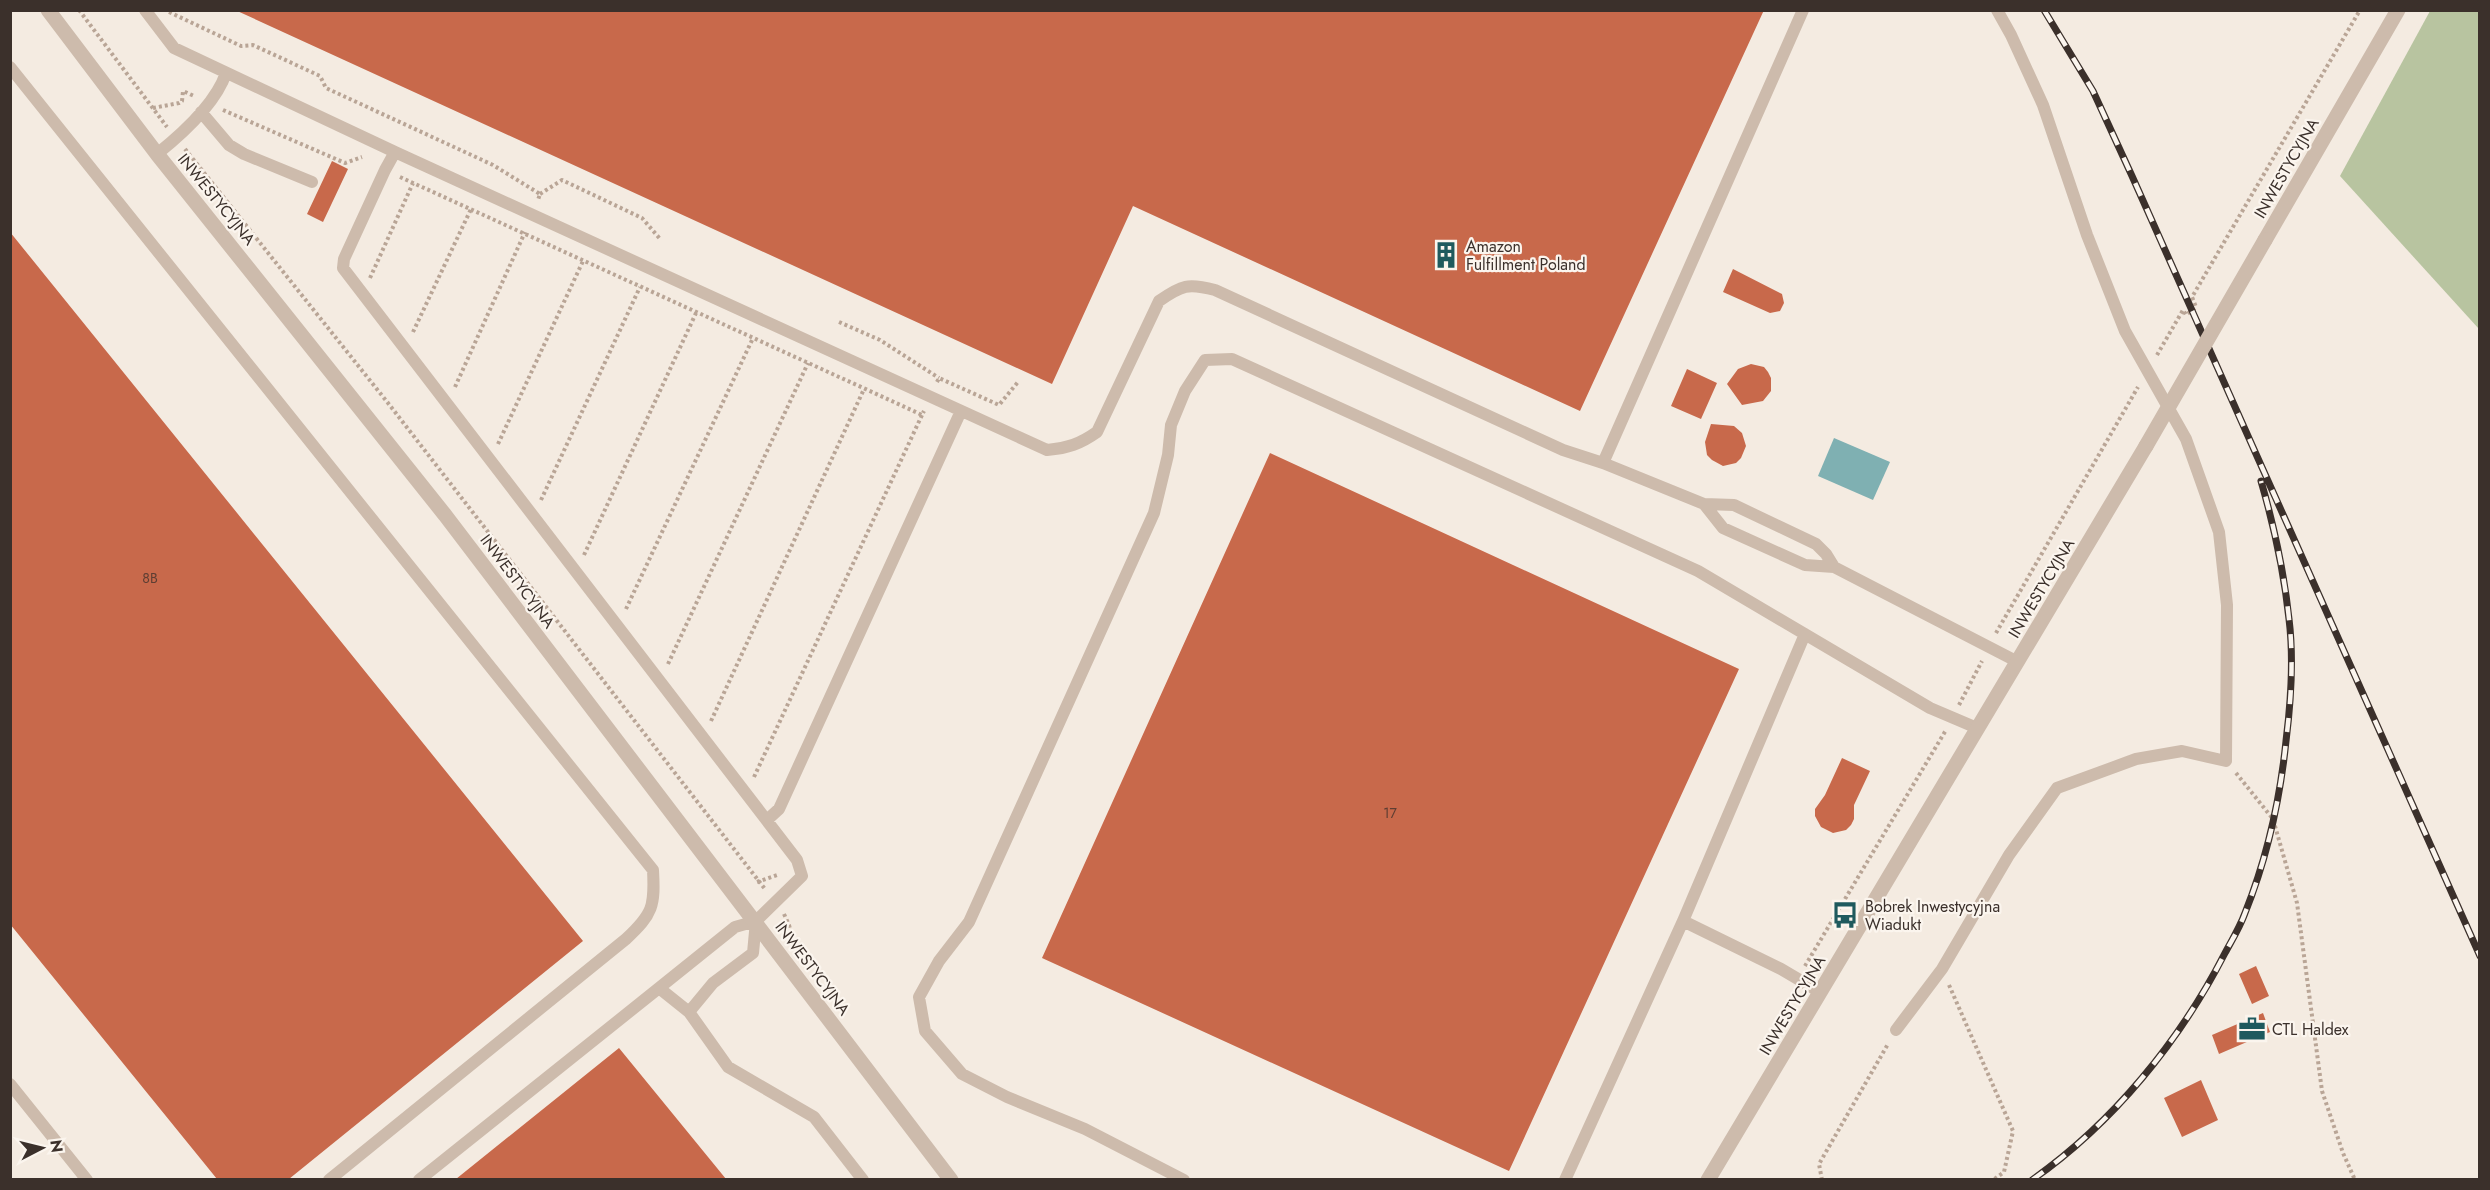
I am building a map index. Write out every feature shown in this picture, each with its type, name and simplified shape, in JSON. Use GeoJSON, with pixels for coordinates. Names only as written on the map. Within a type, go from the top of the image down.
{"type":"FeatureCollection","features":[{"type":"Feature","properties":{"kind":"street","name":"INWESTYCYJNA"},"geometry":{"type":"LineString","coordinates":[[48,10],[158,154],[445,515],[951,1179]]}},
{"type":"Feature","properties":{"kind":"street","name":"INWESTYCYJNA"},"geometry":{"type":"LineString","coordinates":[[1708,1179],[2146,446],[2398,10]]}},
{"type":"Feature","properties":{"kind":"lane"},"geometry":{"type":"LineString","coordinates":[[145,10],[174,48],[226,74],[1047,450],[1064,449],[1080,444],[1097,432],[1159,301],[1176,289],[1192,284],[1215,290],[1563,450],[1603,463],[1704,504],[1734,505],[1816,544],[1834,567]]}},
{"type":"Feature","properties":{"kind":"lane"},"geometry":{"type":"LineString","coordinates":[[1603,463],[1803,10]]}},
{"type":"Feature","properties":{"kind":"lane"},"geometry":{"type":"LineString","coordinates":[[1896,1030],[1942,969],[2009,855],[2056,788],[2136,759],[2182,751],[2226,761],[2227,605],[2219,532],[2186,439],[2125,331],[2087,235],[2043,105],[1997,10]]}},
{"type":"Feature","properties":{"kind":"lane"},"geometry":{"type":"LineString","coordinates":[[10,67],[653,870],[654,899],[645,922],[329,1179]]}},
{"type":"Feature","properties":{"kind":"lane"},"geometry":{"type":"LineString","coordinates":[[158,154],[177,139],[201,112],[222,86],[226,74]]}},
{"type":"Feature","properties":{"kind":"lane"},"geometry":{"type":"LineString","coordinates":[[201,112],[229,145],[244,154],[312,182]]}},
{"type":"Feature","properties":{"kind":"lane"},"geometry":{"type":"LineString","coordinates":[[395,152],[344,259],[344,268],[767,820],[797,860],[802,876],[756,921],[735,927],[419,1179]]}},
{"type":"Feature","properties":{"kind":"lane"},"geometry":{"type":"LineString","coordinates":[[1184,1179],[1085,1129],[1007,1097],[962,1074],[925,1031],[919,997],[939,961],[969,922],[1154,513],[1168,454],[1171,425],[1185,391],[1205,360],[1232,358],[1698,571],[1953,719],[1977,728]]}},
{"type":"Feature","properties":{"kind":"lane"},"geometry":{"type":"LineString","coordinates":[[767,820],[779,809],[961,411]]}},
{"type":"Feature","properties":{"kind":"lane"},"geometry":{"type":"LineString","coordinates":[[1704,504],[1723,528],[1805,565],[1834,567],[2018,662]]}},
{"type":"Feature","properties":{"kind":"lane"},"geometry":{"type":"LineString","coordinates":[[1565,1179],[1683,921],[1805,634]]}},
{"type":"Feature","properties":{"kind":"lane"},"geometry":{"type":"LineString","coordinates":[[689,1012],[713,983],[753,953],[756,921]]}},
{"type":"Feature","properties":{"kind":"lane"},"geometry":{"type":"LineString","coordinates":[[1683,921],[1797,978],[1820,992]]}},
{"type":"Feature","properties":{"kind":"lane"},"geometry":{"type":"LineString","coordinates":[[659,988],[689,1012],[728,1067],[814,1116],[863,1179]]}},
{"type":"Feature","properties":{"kind":"lane"},"geometry":{"type":"LineString","coordinates":[[10,1084],[87,1179]]}},
{"type":"Feature","properties":{"kind":"path"},"geometry":{"type":"LineString","coordinates":[[1797,978],[1953,719],[1989,646],[2183,310],[2186,315],[2196,307],[2192,297],[2360,10]]}},
{"type":"Feature","properties":{"kind":"path"},"geometry":{"type":"LineString","coordinates":[[153,108],[180,103]]}},
{"type":"Feature","properties":{"kind":"path"},"geometry":{"type":"LineString","coordinates":[[540,194],[562,180],[642,218],[661,240]]}},
{"type":"Feature","properties":{"kind":"path"},"geometry":{"type":"LineString","coordinates":[[370,278],[413,183]]}},
{"type":"Feature","properties":{"kind":"path"},"geometry":{"type":"LineString","coordinates":[[413,332],[471,209]]}},
{"type":"Feature","properties":{"kind":"path"},"geometry":{"type":"LineString","coordinates":[[498,444],[583,261]]}},
{"type":"Feature","properties":{"kind":"path"},"geometry":{"type":"LineString","coordinates":[[541,500],[640,287]]}},
{"type":"Feature","properties":{"kind":"path"},"geometry":{"type":"LineString","coordinates":[[584,555],[696,313]]}},
{"type":"Feature","properties":{"kind":"path"},"geometry":{"type":"LineString","coordinates":[[839,322],[880,340],[939,378]]}},
{"type":"Feature","properties":{"kind":"path"},"geometry":{"type":"LineString","coordinates":[[626,610],[753,338]]}},
{"type":"Feature","properties":{"kind":"path"},"geometry":{"type":"LineString","coordinates":[[668,664],[808,363]]}},
{"type":"Feature","properties":{"kind":"path"},"geometry":{"type":"LineString","coordinates":[[711,721],[864,389]]}},
{"type":"Feature","properties":{"kind":"path"},"geometry":{"type":"LineString","coordinates":[[754,777],[922,415]]}},
{"type":"Feature","properties":{"kind":"path"},"geometry":{"type":"LineString","coordinates":[[2226,761],[2273,819],[2297,903],[2322,1091],[2343,1153],[2355,1179]]}},
{"type":"Feature","properties":{"kind":"path"},"geometry":{"type":"LineString","coordinates":[[757,882],[774,877]]}},
{"type":"Feature","properties":{"kind":"path"},"geometry":{"type":"LineString","coordinates":[[1942,969],[2013,1131],[2004,1172],[1993,1179]]}},
{"type":"Feature","properties":{"kind":"path"},"geometry":{"type":"LineString","coordinates":[[1822,1179],[1820,1164],[1896,1030]]}},
{"type":"Feature","properties":{"kind":"green space"},"geometry":{"type":"Polygon","coordinates":[[[2430,11],[2479,11],[2479,329],[2340,176],[2430,11]]]}},
{"type":"Feature","properties":{"kind":"water"},"geometry":{"type":"Polygon","coordinates":[[[1834,438],[1890,462],[1873,500],[1818,476],[1834,438]]]}},
{"type":"Feature","properties":{"kind":"building","name":"Amazon Fulfillment Poland"},"geometry":{"type":"Polygon","coordinates":[[[235,10],[1764,10],[1580,411],[1133,206],[1052,384],[235,10]]]}},
{"type":"Feature","properties":{"kind":"building"},"geometry":{"type":"Polygon","coordinates":[[[332,161],[348,169],[323,222],[307,214],[332,161]]]}},
{"type":"Feature","properties":{"kind":"building"},"geometry":{"type":"Polygon","coordinates":[[[10,232],[583,941],[289,1179],[217,1179],[10,924],[10,232]]]}},
{"type":"Feature","properties":{"kind":"building"},"geometry":{"type":"Polygon","coordinates":[[[1733,269],[1782,294],[1784,303],[1780,311],[1770,313],[1723,292],[1733,269]]]}},
{"type":"Feature","properties":{"kind":"building"},"geometry":{"type":"Polygon","coordinates":[[[1751,364],[1764,367],[1768,372],[1771,378],[1771,391],[1763,401],[1742,405],[1727,384],[1738,369],[1751,364]]]}},
{"type":"Feature","properties":{"kind":"building"},"geometry":{"type":"Polygon","coordinates":[[[1687,369],[1717,383],[1701,419],[1671,406],[1687,369]]]}},
{"type":"Feature","properties":{"kind":"building"},"geometry":{"type":"Polygon","coordinates":[[[1711,424],[1734,426],[1742,433],[1746,446],[1736,463],[1723,466],[1707,455],[1705,442],[1711,424]]]}},
{"type":"Feature","properties":{"kind":"building"},"geometry":{"type":"Polygon","coordinates":[[[1270,453],[1739,669],[1509,1171],[1042,958],[1270,453]]]}},
{"type":"Feature","properties":{"kind":"building"},"geometry":{"type":"Polygon","coordinates":[[[1842,758],[1870,771],[1854,805],[1854,819],[1851,825],[1846,830],[1833,833],[1821,827],[1815,816],[1815,809],[1825,795],[1842,758]]]}},
{"type":"Feature","properties":{"kind":"building"},"geometry":{"type":"Polygon","coordinates":[[[2256,966],[2269,996],[2252,1004],[2239,974],[2256,966]]]}},
{"type":"Feature","properties":{"kind":"building"},"geometry":{"type":"Polygon","coordinates":[[[2263,1013],[2270,1032],[2219,1054],[2212,1035],[2263,1013]]]}},
{"type":"Feature","properties":{"kind":"building"},"geometry":{"type":"Polygon","coordinates":[[[619,1048],[726,1179],[456,1179],[619,1048]]]}},
{"type":"Feature","properties":{"kind":"building"},"geometry":{"type":"Polygon","coordinates":[[[2201,1080],[2218,1120],[2182,1137],[2164,1098],[2201,1080]]]}},
{"type":"Feature","properties":{"kind":"railway"},"geometry":{"type":"LineString","coordinates":[[2044,10],[2093,91],[2480,956]]}},
{"type":"Feature","properties":{"kind":"railway"},"geometry":{"type":"LineString","coordinates":[[2032,1180],[2090,1133],[2117,1106],[2166,1048],[2207,986],[2236,933],[2260,871],[2272,828],[2280,785],[2292,665],[2291,634],[2284,584],[2261,481]]}},
{"type":"Feature","properties":{"kind":"place","name":"Amazon Fulfillment Poland"},"geometry":{"type":"Point","coordinates":[1446,255]}},
{"type":"Feature","properties":{"kind":"place","name":"Bobrek Inwestycyjna Wiadukt"},"geometry":{"type":"Point","coordinates":[1845,915]}},
{"type":"Feature","properties":{"kind":"place","name":"CTL Haldex"},"geometry":{"type":"Point","coordinates":[2252,1029]}}]}
